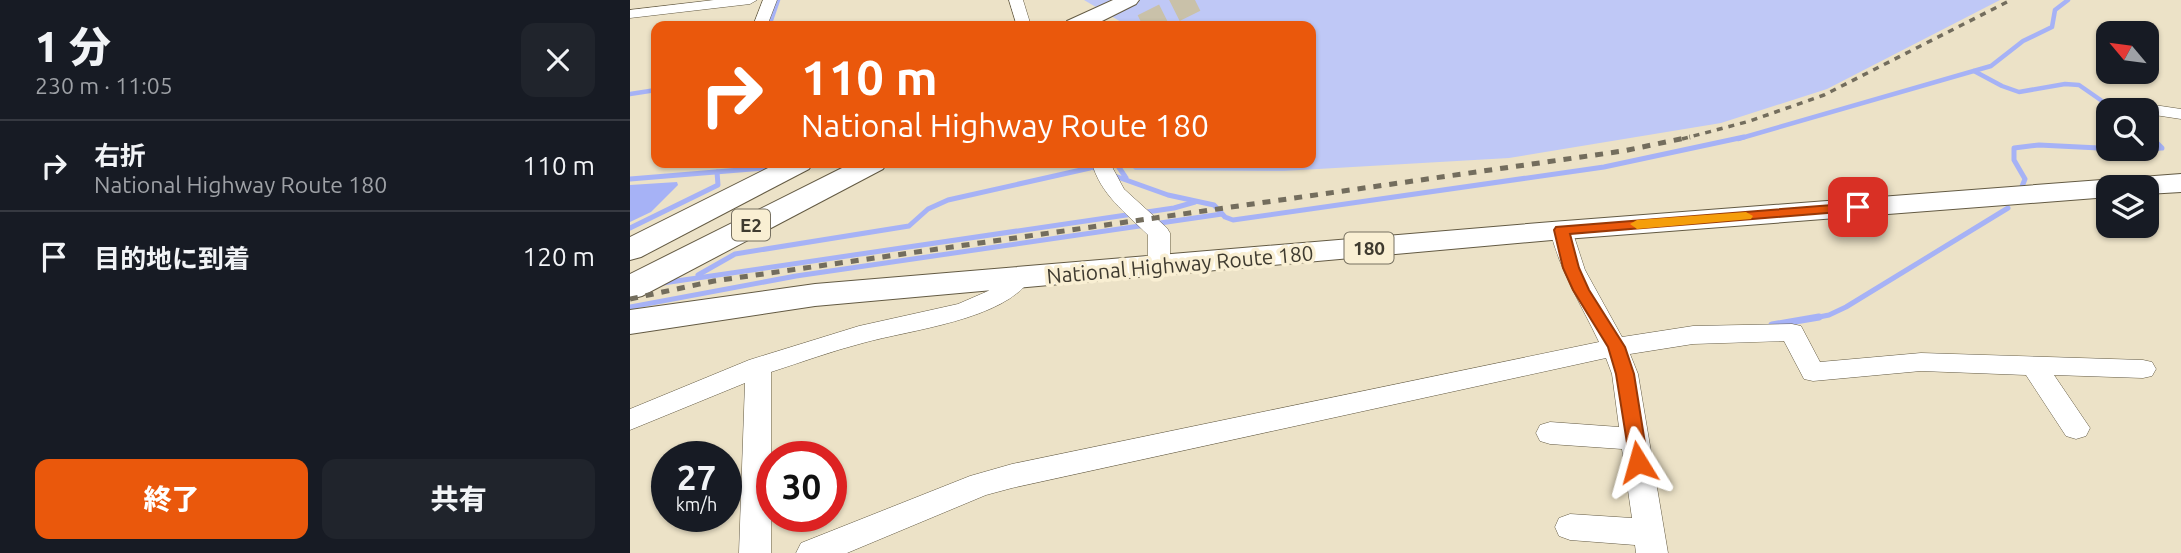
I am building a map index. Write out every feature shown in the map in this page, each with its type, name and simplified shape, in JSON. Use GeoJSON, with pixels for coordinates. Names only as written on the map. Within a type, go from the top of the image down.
{"type":"FeatureCollection","features":[{"type":"Feature","properties":{"kind":"highway"},"geometry":{"type":"LineString","coordinates":[[1085,21],[1129,0]]}},
{"type":"Feature","properties":{"kind":"highway","name":"E2"},"geometry":{"type":"LineString","coordinates":[[630,250],[789,168]]}},
{"type":"Feature","properties":{"kind":"highway","name":"E2"},"geometry":{"type":"LineString","coordinates":[[630,288],[863,168]]}},
{"type":"Feature","properties":{"kind":"highway"},"geometry":{"type":"LineString","coordinates":[[2159,184],[2181,183]]}},
{"type":"Feature","properties":{"kind":"highway","name":"National Highway Route 180"},"geometry":{"type":"LineString","coordinates":[[630,322],[815,295],[1561,230],[2096,189]]}},
{"type":"Feature","properties":{"kind":"street"},"geometry":{"type":"LineString","coordinates":[[630,14],[750,0]]}},
{"type":"Feature","properties":{"kind":"street"},"geometry":{"type":"LineString","coordinates":[[762,21],[770,0]]}},
{"type":"Feature","properties":{"kind":"street"},"geometry":{"type":"LineString","coordinates":[[1016,0],[1023,21]]}},
{"type":"Feature","properties":{"kind":"street"},"geometry":{"type":"LineString","coordinates":[[2159,111],[2181,114]]}},
{"type":"Feature","properties":{"kind":"street"},"geometry":{"type":"LineString","coordinates":[[1102,169],[1114,191],[1159,233],[1159,267]]}},
{"type":"Feature","properties":{"kind":"street"},"geometry":{"type":"LineString","coordinates":[[1561,230],[1571,268],[1581,290],[1614,343],[1625,374],[1650,543],[1570,527]]}},
{"type":"Feature","properties":{"kind":"street"},"geometry":{"type":"LineString","coordinates":[[630,420],[758,367],[859,335],[965,310],[996,296],[1020,278]]}},
{"type":"Feature","properties":{"kind":"street"},"geometry":{"type":"LineString","coordinates":[[812,553],[980,485],[1012,476],[1614,343],[1693,335],[1792,332],[1813,372],[1921,362],[2143,369]]}},
{"type":"Feature","properties":{"kind":"street"},"geometry":{"type":"LineString","coordinates":[[2033,365],[2076,428]]}},
{"type":"Feature","properties":{"kind":"street"},"geometry":{"type":"LineString","coordinates":[[755,553],[758,367]]}},
{"type":"Feature","properties":{"kind":"street"},"geometry":{"type":"LineString","coordinates":[[1549,433],[1635,439]]}},
{"type":"Feature","properties":{"kind":"shaded area"},"geometry":{"type":"Polygon","coordinates":[[[1084,0],[2000,0],[1827,89],[1721,123],[1509,158],[1283,171],[1133,168],[1316,168],[1316,21],[1120,21],[1084,0]]]}},
{"type":"Feature","properties":{"kind":"shaded area"},"geometry":{"type":"Polygon","coordinates":[[[677,182],[678,185],[651,212],[630,222],[630,185],[677,182]]]}},
{"type":"Feature","properties":{"kind":"waterway"},"geometry":{"type":"LineString","coordinates":[[771,21],[778,0]]}},
{"type":"Feature","properties":{"kind":"waterway"},"geometry":{"type":"LineString","coordinates":[[1738,139],[1991,66],[2023,41],[2052,27],[2055,10],[2068,0]]}},
{"type":"Feature","properties":{"kind":"waterway"},"geometry":{"type":"LineString","coordinates":[[1974,71],[2019,92],[2065,84],[2079,85],[2098,98]]}},
{"type":"Feature","properties":{"kind":"waterway"},"geometry":{"type":"LineString","coordinates":[[630,94],[651,91]]}},
{"type":"Feature","properties":{"kind":"waterway"},"geometry":{"type":"LineString","coordinates":[[1112,175],[1168,195],[1214,205],[1225,217],[1233,220],[1604,167],[1744,137]]}},
{"type":"Feature","properties":{"kind":"waterway"},"geometry":{"type":"LineString","coordinates":[[2021,189],[2025,179],[2014,160],[2014,148],[2039,145],[2096,148]]}},
{"type":"Feature","properties":{"kind":"waterway"},"geometry":{"type":"LineString","coordinates":[[2159,145],[2162,148],[2159,148]]}},
{"type":"Feature","properties":{"kind":"waterway"},"geometry":{"type":"LineString","coordinates":[[630,179],[763,168]]}},
{"type":"Feature","properties":{"kind":"waterway"},"geometry":{"type":"LineString","coordinates":[[698,275],[735,254],[909,226],[928,209],[948,200],[1090,168]]}},
{"type":"Feature","properties":{"kind":"waterway"},"geometry":{"type":"LineString","coordinates":[[1094,168],[1099,170]]}},
{"type":"Feature","properties":{"kind":"waterway"},"geometry":{"type":"LineString","coordinates":[[1119,168],[1126,178]]}},
{"type":"Feature","properties":{"kind":"waterway"},"geometry":{"type":"LineString","coordinates":[[630,228],[718,185],[717,172]]}},
{"type":"Feature","properties":{"kind":"waterway"},"geometry":{"type":"LineString","coordinates":[[663,283],[1174,208],[1195,202]]}},
{"type":"Feature","properties":{"kind":"waterway"},"geometry":{"type":"LineString","coordinates":[[1819,317],[1846,307],[2008,208]]}},
{"type":"Feature","properties":{"kind":"waterway"},"geometry":{"type":"LineString","coordinates":[[630,307],[796,276],[1222,214]]}},
{"type":"Feature","properties":{"kind":"waterway"},"geometry":{"type":"LineString","coordinates":[[1772,325],[1819,317]]}},
{"type":"Feature","properties":{"kind":"waterway"},"geometry":{"type":"LineString","coordinates":[[1809,319],[1819,317]]}},
{"type":"Feature","properties":{"kind":"tunnel"},"geometry":{"type":"LineString","coordinates":[[1153,21],[1195,0]]}},
{"type":"Feature","properties":{"kind":"railway"},"geometry":{"type":"LineString","coordinates":[[1688,137],[1750,121],[1824,95],[2011,0]]}},
{"type":"Feature","properties":{"kind":"railway"},"geometry":{"type":"LineString","coordinates":[[630,299],[714,281],[1623,151],[1688,137]]}},
{"type":"Feature","properties":{"kind":"railway"},"geometry":{"type":"LineString","coordinates":[[1682,139],[1688,137]]}},
{"type":"Feature","properties":{"kind":"slow traffic"},"geometry":{"type":"LineString","coordinates":[[1637,224],[1746,216]]}},
{"type":"Feature","properties":{"kind":"route"},"geometry":{"type":"LineString","coordinates":[[1638,462],[1625,374],[1616,347],[1594,313],[1571,268],[1561,230],[1858,207]]}}]}
